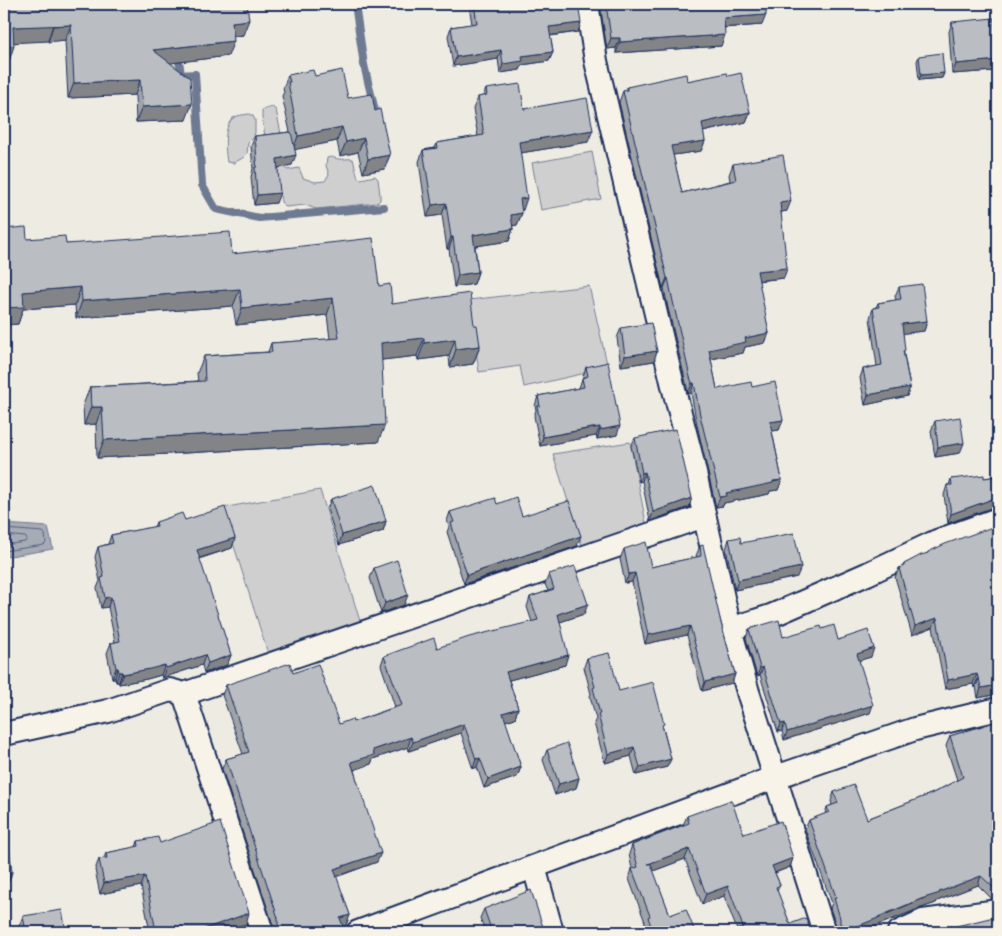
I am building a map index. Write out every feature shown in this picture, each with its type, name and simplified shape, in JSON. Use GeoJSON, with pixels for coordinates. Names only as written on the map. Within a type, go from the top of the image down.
{"type":"FeatureCollection","features":[{"type":"Feature","properties":{"kind":"street"},"geometry":{"type":"LineString","coordinates":[[587,4],[596,61],[690,451],[730,629],[824,932]]}},
{"type":"Feature","properties":{"kind":"street"},"geometry":{"type":"LineString","coordinates":[[4,734],[108,712],[170,690],[184,694],[704,516]]}},
{"type":"Feature","properties":{"kind":"street"},"geometry":{"type":"LineString","coordinates":[[730,629],[771,616],[937,541],[998,519]]}},
{"type":"Feature","properties":{"kind":"street"},"geometry":{"type":"LineString","coordinates":[[184,694],[262,932]]}},
{"type":"Feature","properties":{"kind":"street"},"geometry":{"type":"LineString","coordinates":[[358,932],[776,777],[915,729],[998,709]]}},
{"type":"Feature","properties":{"kind":"street"},"geometry":{"type":"LineString","coordinates":[[534,867],[552,932]]}},
{"type":"Feature","properties":{"kind":"street"},"geometry":{"type":"LineString","coordinates":[[899,932],[923,921],[998,910]]}},
{"type":"Feature","properties":{"kind":"shaded area"},"geometry":{"type":"Polygon","coordinates":[[[272,107],[276,110],[284,148],[282,158],[285,168],[288,170],[299,168],[303,178],[315,182],[325,181],[329,174],[326,166],[327,158],[353,159],[358,178],[375,176],[378,179],[380,200],[377,203],[316,209],[305,205],[286,207],[281,202],[273,142],[265,136],[262,118],[262,110],[272,107]]]}},
{"type":"Feature","properties":{"kind":"shaded area"},"geometry":{"type":"Polygon","coordinates":[[[249,114],[255,120],[255,132],[254,137],[248,143],[247,154],[234,163],[227,162],[226,133],[230,122],[235,117],[249,114]]]}},
{"type":"Feature","properties":{"kind":"shaded area"},"geometry":{"type":"Polygon","coordinates":[[[592,152],[601,199],[541,210],[532,163],[592,152]]]}},
{"type":"Feature","properties":{"kind":"shaded area"},"geometry":{"type":"Polygon","coordinates":[[[589,286],[608,368],[524,387],[520,366],[479,372],[469,300],[589,286]]]}},
{"type":"Feature","properties":{"kind":"shaded area"},"geometry":{"type":"Polygon","coordinates":[[[630,442],[647,528],[584,552],[553,454],[630,442]]]}},
{"type":"Feature","properties":{"kind":"shaded area"},"geometry":{"type":"Polygon","coordinates":[[[320,490],[363,631],[270,660],[222,508],[320,490]]]}},
{"type":"Feature","properties":{"kind":"water"},"geometry":{"type":"Polygon","coordinates":[[[4,524],[48,527],[53,549],[4,557],[4,524]]]}},
{"type":"Feature","properties":{"kind":"building"},"geometry":{"type":"Polygon","coordinates":[[[4,4],[247,4],[249,20],[232,22],[234,41],[153,50],[190,78],[192,104],[142,107],[140,80],[74,83],[71,25],[13,27],[14,46],[4,46],[4,4]]]}},
{"type":"Feature","properties":{"kind":"building"},"geometry":{"type":"Polygon","coordinates":[[[474,4],[578,4],[581,23],[549,27],[553,52],[522,56],[523,61],[503,64],[501,50],[456,57],[451,27],[477,23],[474,4]]]}},
{"type":"Feature","properties":{"kind":"building"},"geometry":{"type":"Polygon","coordinates":[[[606,4],[766,4],[766,15],[724,18],[725,35],[620,42],[620,38],[611,38],[606,4]]]}},
{"type":"Feature","properties":{"kind":"building"},"geometry":{"type":"Polygon","coordinates":[[[994,18],[998,60],[956,64],[952,22],[994,18]]]}},
{"type":"Feature","properties":{"kind":"building"},"geometry":{"type":"Polygon","coordinates":[[[942,53],[944,73],[921,75],[919,56],[942,53]]]}},
{"type":"Feature","properties":{"kind":"building"},"geometry":{"type":"Polygon","coordinates":[[[313,70],[315,76],[342,70],[348,98],[372,94],[375,111],[380,109],[390,155],[368,159],[364,138],[346,142],[342,127],[298,136],[288,75],[313,70]]]}},
{"type":"Feature","properties":{"kind":"building"},"geometry":{"type":"Polygon","coordinates":[[[727,73],[728,76],[741,73],[750,112],[702,123],[705,141],[671,146],[682,193],[736,180],[733,164],[783,155],[791,201],[780,203],[787,268],[757,271],[769,333],[745,338],[746,342],[709,350],[717,389],[751,382],[752,387],[775,382],[783,420],[770,422],[782,480],[726,493],[727,496],[720,497],[623,91],[627,90],[627,87],[686,74],[687,81],[727,73]]]}},
{"type":"Feature","properties":{"kind":"building"},"geometry":{"type":"Polygon","coordinates":[[[520,84],[524,109],[587,98],[593,130],[519,142],[527,198],[520,199],[522,213],[511,215],[513,229],[473,235],[478,272],[458,275],[446,203],[432,205],[423,150],[438,148],[437,143],[484,135],[478,97],[487,95],[486,89],[520,84]]]}},
{"type":"Feature","properties":{"kind":"building"},"geometry":{"type":"Polygon","coordinates":[[[291,132],[296,155],[277,159],[280,193],[257,195],[255,136],[291,132]]]}},
{"type":"Feature","properties":{"kind":"building"},"geometry":{"type":"Polygon","coordinates":[[[26,227],[27,239],[65,236],[66,244],[230,232],[232,254],[373,238],[379,286],[390,284],[392,304],[470,293],[474,325],[477,325],[480,346],[456,349],[455,339],[424,343],[424,338],[381,343],[385,425],[104,440],[102,407],[91,407],[90,387],[205,381],[204,356],[272,352],[271,343],[339,338],[333,298],[242,308],[240,289],[82,301],[81,287],[23,292],[24,307],[4,308],[4,229],[26,227]]]}},
{"type":"Feature","properties":{"kind":"building"},"geometry":{"type":"Polygon","coordinates":[[[922,284],[927,321],[902,324],[905,350],[903,351],[910,387],[868,395],[863,369],[882,365],[873,308],[879,307],[878,303],[901,299],[899,287],[922,284]]]}},
{"type":"Feature","properties":{"kind":"building"},"geometry":{"type":"Polygon","coordinates":[[[651,323],[657,351],[625,356],[621,328],[651,323]]]}},
{"type":"Feature","properties":{"kind":"building"},"geometry":{"type":"Polygon","coordinates":[[[608,362],[620,426],[600,430],[600,427],[592,428],[543,437],[537,406],[540,406],[538,396],[584,387],[582,378],[588,376],[586,367],[608,362]]]}},
{"type":"Feature","properties":{"kind":"building"},"geometry":{"type":"Polygon","coordinates":[[[960,417],[964,443],[938,447],[935,421],[960,417]]]}},
{"type":"Feature","properties":{"kind":"building"},"geometry":{"type":"Polygon","coordinates":[[[676,429],[692,498],[653,512],[645,472],[642,473],[635,438],[676,429]]]}},
{"type":"Feature","properties":{"kind":"building"},"geometry":{"type":"Polygon","coordinates":[[[984,475],[984,478],[998,476],[998,497],[951,514],[947,485],[952,485],[951,479],[984,475]]]}},
{"type":"Feature","properties":{"kind":"building"},"geometry":{"type":"Polygon","coordinates":[[[375,485],[386,521],[342,535],[331,499],[375,485]]]}},
{"type":"Feature","properties":{"kind":"building"},"geometry":{"type":"Polygon","coordinates":[[[516,497],[522,516],[569,501],[581,536],[467,575],[451,523],[454,522],[450,512],[495,498],[497,504],[516,497]]]}},
{"type":"Feature","properties":{"kind":"building"},"geometry":{"type":"Polygon","coordinates":[[[225,507],[235,538],[197,550],[231,655],[208,663],[205,655],[166,668],[165,665],[123,674],[119,672],[118,668],[116,668],[111,643],[120,641],[111,597],[105,598],[101,578],[104,577],[98,547],[113,543],[111,535],[157,526],[156,522],[182,513],[185,520],[225,507]]]}},
{"type":"Feature","properties":{"kind":"building"},"geometry":{"type":"Polygon","coordinates":[[[998,525],[998,685],[981,688],[977,674],[948,680],[937,618],[915,626],[899,568],[945,544],[998,525]]]}},
{"type":"Feature","properties":{"kind":"building"},"geometry":{"type":"Polygon","coordinates":[[[794,533],[801,567],[738,580],[729,539],[740,537],[741,543],[794,533]]]}},
{"type":"Feature","properties":{"kind":"building"},"geometry":{"type":"Polygon","coordinates":[[[646,542],[651,567],[701,556],[700,546],[703,545],[735,674],[705,682],[690,626],[648,635],[635,573],[629,574],[624,549],[646,542]]]}},
{"type":"Feature","properties":{"kind":"building"},"geometry":{"type":"Polygon","coordinates":[[[397,560],[408,595],[385,603],[374,568],[397,560]]]}},
{"type":"Feature","properties":{"kind":"building"},"geometry":{"type":"Polygon","coordinates":[[[575,566],[588,604],[558,614],[568,655],[506,672],[518,708],[503,713],[521,767],[488,779],[480,758],[476,759],[464,724],[413,742],[411,737],[373,750],[374,755],[351,762],[381,853],[334,869],[350,915],[340,918],[345,932],[302,932],[302,930],[278,932],[276,929],[278,918],[226,759],[249,752],[226,685],[290,663],[293,673],[318,664],[339,724],[352,719],[353,722],[402,705],[384,656],[434,638],[437,648],[469,637],[538,620],[530,597],[554,589],[549,574],[575,566]]]}},
{"type":"Feature","properties":{"kind":"building"},"geometry":{"type":"Polygon","coordinates":[[[779,620],[783,637],[821,626],[822,629],[834,625],[838,640],[868,630],[874,648],[857,654],[873,705],[787,732],[785,723],[781,724],[763,667],[760,668],[749,629],[779,620]]]}},
{"type":"Feature","properties":{"kind":"building"},"geometry":{"type":"Polygon","coordinates":[[[609,653],[619,691],[653,682],[671,759],[640,767],[634,747],[608,754],[598,714],[600,714],[593,688],[595,687],[587,658],[609,653]]]}},
{"type":"Feature","properties":{"kind":"building"},"geometry":{"type":"Polygon","coordinates":[[[998,721],[998,889],[995,889],[981,876],[853,928],[840,924],[834,898],[836,897],[809,820],[829,812],[827,807],[838,803],[834,792],[854,785],[867,819],[933,793],[963,777],[950,736],[998,721]]]}},
{"type":"Feature","properties":{"kind":"building"},"geometry":{"type":"Polygon","coordinates":[[[567,743],[579,778],[559,784],[547,750],[567,743]]]}},
{"type":"Feature","properties":{"kind":"building"},"geometry":{"type":"Polygon","coordinates":[[[731,800],[744,834],[781,821],[793,858],[772,866],[780,885],[776,887],[790,924],[806,918],[811,932],[732,932],[743,927],[728,886],[706,894],[689,849],[648,864],[651,864],[670,915],[686,909],[695,932],[653,932],[648,917],[650,916],[632,869],[638,867],[632,845],[689,823],[687,816],[731,800]]]}},
{"type":"Feature","properties":{"kind":"building"},"geometry":{"type":"Polygon","coordinates":[[[4,802],[12,872],[4,873],[4,802]]]}},
{"type":"Feature","properties":{"kind":"building"},"geometry":{"type":"Polygon","coordinates":[[[220,822],[249,913],[204,929],[205,932],[132,932],[155,926],[145,876],[104,883],[99,859],[107,858],[106,853],[139,846],[138,841],[158,837],[160,843],[220,822]]]}},
{"type":"Feature","properties":{"kind":"building"},"geometry":{"type":"Polygon","coordinates":[[[531,890],[546,932],[498,932],[497,930],[492,932],[484,909],[531,890]]]}},
{"type":"Feature","properties":{"kind":"building"},"geometry":{"type":"Polygon","coordinates":[[[62,910],[66,932],[26,932],[23,916],[62,910]]]}},
{"type":"Feature","properties":{"kind":"building"},"geometry":{"type":"Polygon","coordinates":[[[998,916],[998,932],[936,932],[936,931],[998,916]]]}},
{"type":"Feature","properties":{"kind":"waterway"},"geometry":{"type":"LineString","coordinates":[[355,4],[364,65],[376,115]]}},
{"type":"Feature","properties":{"kind":"waterway"},"geometry":{"type":"LineString","coordinates":[[178,53],[181,75],[195,74],[202,185],[216,209],[259,218],[384,207]]}}]}
